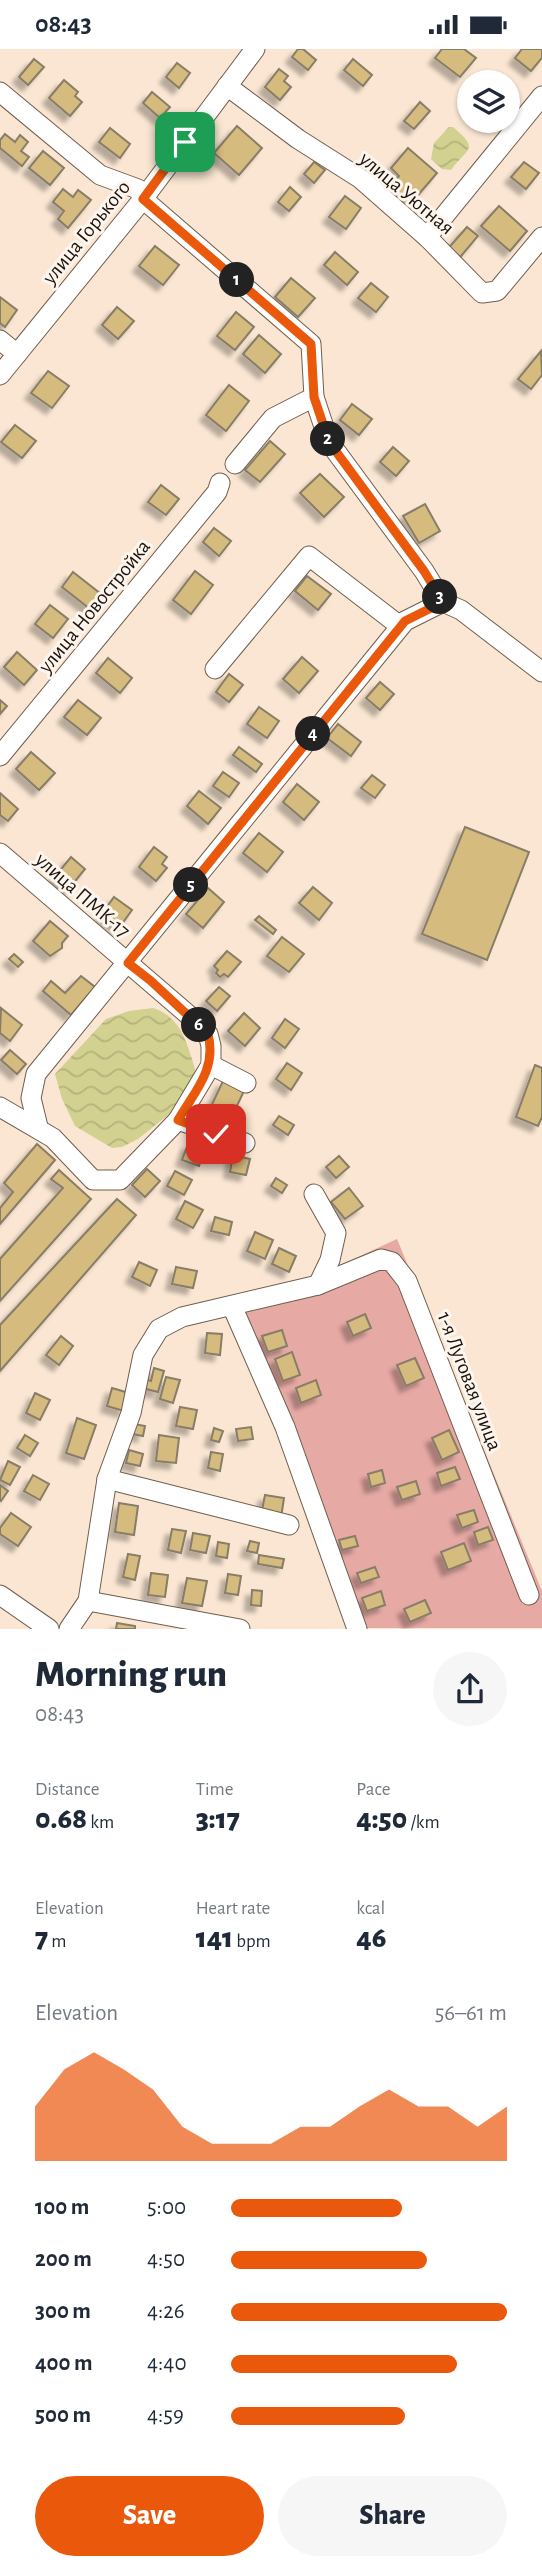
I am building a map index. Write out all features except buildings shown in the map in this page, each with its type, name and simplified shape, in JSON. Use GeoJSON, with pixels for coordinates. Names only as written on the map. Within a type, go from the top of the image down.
{"type":"FeatureCollection","features":[{"type":"Feature","properties":{"kind":"street","name":"улица Горького"},"geometry":{"type":"LineString","coordinates":[[0,375],[143,199],[255,49]]}},
{"type":"Feature","properties":{"kind":"street","name":"улица Уютная"},"geometry":{"type":"LineString","coordinates":[[227,86],[298,139],[361,179],[428,237],[482,293],[498,291],[542,237]]}},
{"type":"Feature","properties":{"kind":"street"},"geometry":{"type":"LineString","coordinates":[[0,92],[100,175],[138,189],[143,199],[311,344],[314,397],[329,442],[424,571],[443,602],[461,610],[542,672]]}},
{"type":"Feature","properties":{"kind":"street"},"geometry":{"type":"LineString","coordinates":[[428,237],[542,96]]}},
{"type":"Feature","properties":{"kind":"street"},"geometry":{"type":"LineString","coordinates":[[0,340],[17,354]]}},
{"type":"Feature","properties":{"kind":"street"},"geometry":{"type":"LineString","coordinates":[[234,464],[273,418],[314,397]]}},
{"type":"Feature","properties":{"kind":"street","name":"улица Новостройка"},"geometry":{"type":"LineString","coordinates":[[0,756],[217,492],[220,483]]}},
{"type":"Feature","properties":{"kind":"street"},"geometry":{"type":"LineString","coordinates":[[215,669],[309,556],[400,626]]}},
{"type":"Feature","properties":{"kind":"street"},"geometry":{"type":"LineString","coordinates":[[38,1127],[31,1098],[36,1074],[400,626],[443,602]]}},
{"type":"Feature","properties":{"kind":"street","name":"улица ПМК-17"},"geometry":{"type":"LineString","coordinates":[[0,853],[151,981],[208,1034],[211,1065]]}},
{"type":"Feature","properties":{"kind":"street"},"geometry":{"type":"LineString","coordinates":[[0,1107],[53,1138],[93,1180],[120,1179],[178,1120],[211,1065],[246,1083]]}},
{"type":"Feature","properties":{"kind":"street"},"geometry":{"type":"LineString","coordinates":[[178,1120],[245,1143]]}},
{"type":"Feature","properties":{"kind":"street"},"geometry":{"type":"LineString","coordinates":[[69,1629],[88,1601],[107,1479],[131,1413],[143,1355],[159,1329],[182,1317],[318,1285],[330,1260],[336,1233],[314,1194]]}},
{"type":"Feature","properties":{"kind":"street","name":"1-я Луговая улица"},"geometry":{"type":"LineString","coordinates":[[318,1285],[381,1259],[392,1262],[407,1281],[529,1595]]}},
{"type":"Feature","properties":{"kind":"street"},"geometry":{"type":"LineString","coordinates":[[232,1305],[285,1427],[356,1629]]}},
{"type":"Feature","properties":{"kind":"street"},"geometry":{"type":"LineString","coordinates":[[107,1479],[289,1525]]}},
{"type":"Feature","properties":{"kind":"street"},"geometry":{"type":"LineString","coordinates":[[0,1595],[49,1629]]}},
{"type":"Feature","properties":{"kind":"street"},"geometry":{"type":"LineString","coordinates":[[88,1601],[240,1629]]}},
{"type":"Feature","properties":{"kind":"shaded area"},"geometry":{"type":"Polygon","coordinates":[[[397,1239],[542,1591],[542,1628],[362,1628],[238,1312],[397,1239]]]}},
{"type":"Feature","properties":{"kind":"water"},"geometry":{"type":"Polygon","coordinates":[[[449,127],[453,127],[469,145],[451,170],[442,169],[431,159],[434,143],[449,127]]]}},
{"type":"Feature","properties":{"kind":"water"},"geometry":{"type":"Polygon","coordinates":[[[153,1008],[163,1012],[178,1026],[197,1075],[178,1107],[138,1139],[122,1147],[112,1148],[75,1126],[62,1099],[55,1074],[106,1019],[129,1011],[153,1008]]]}},
{"type":"Feature","properties":{"kind":"route"},"geometry":{"type":"LineString","coordinates":[[185,142],[143,199],[311,344],[314,397],[329,442],[424,571],[443,602],[405,621],[128,963],[208,1034],[211,1065],[178,1120],[216,1134]]}}]}
